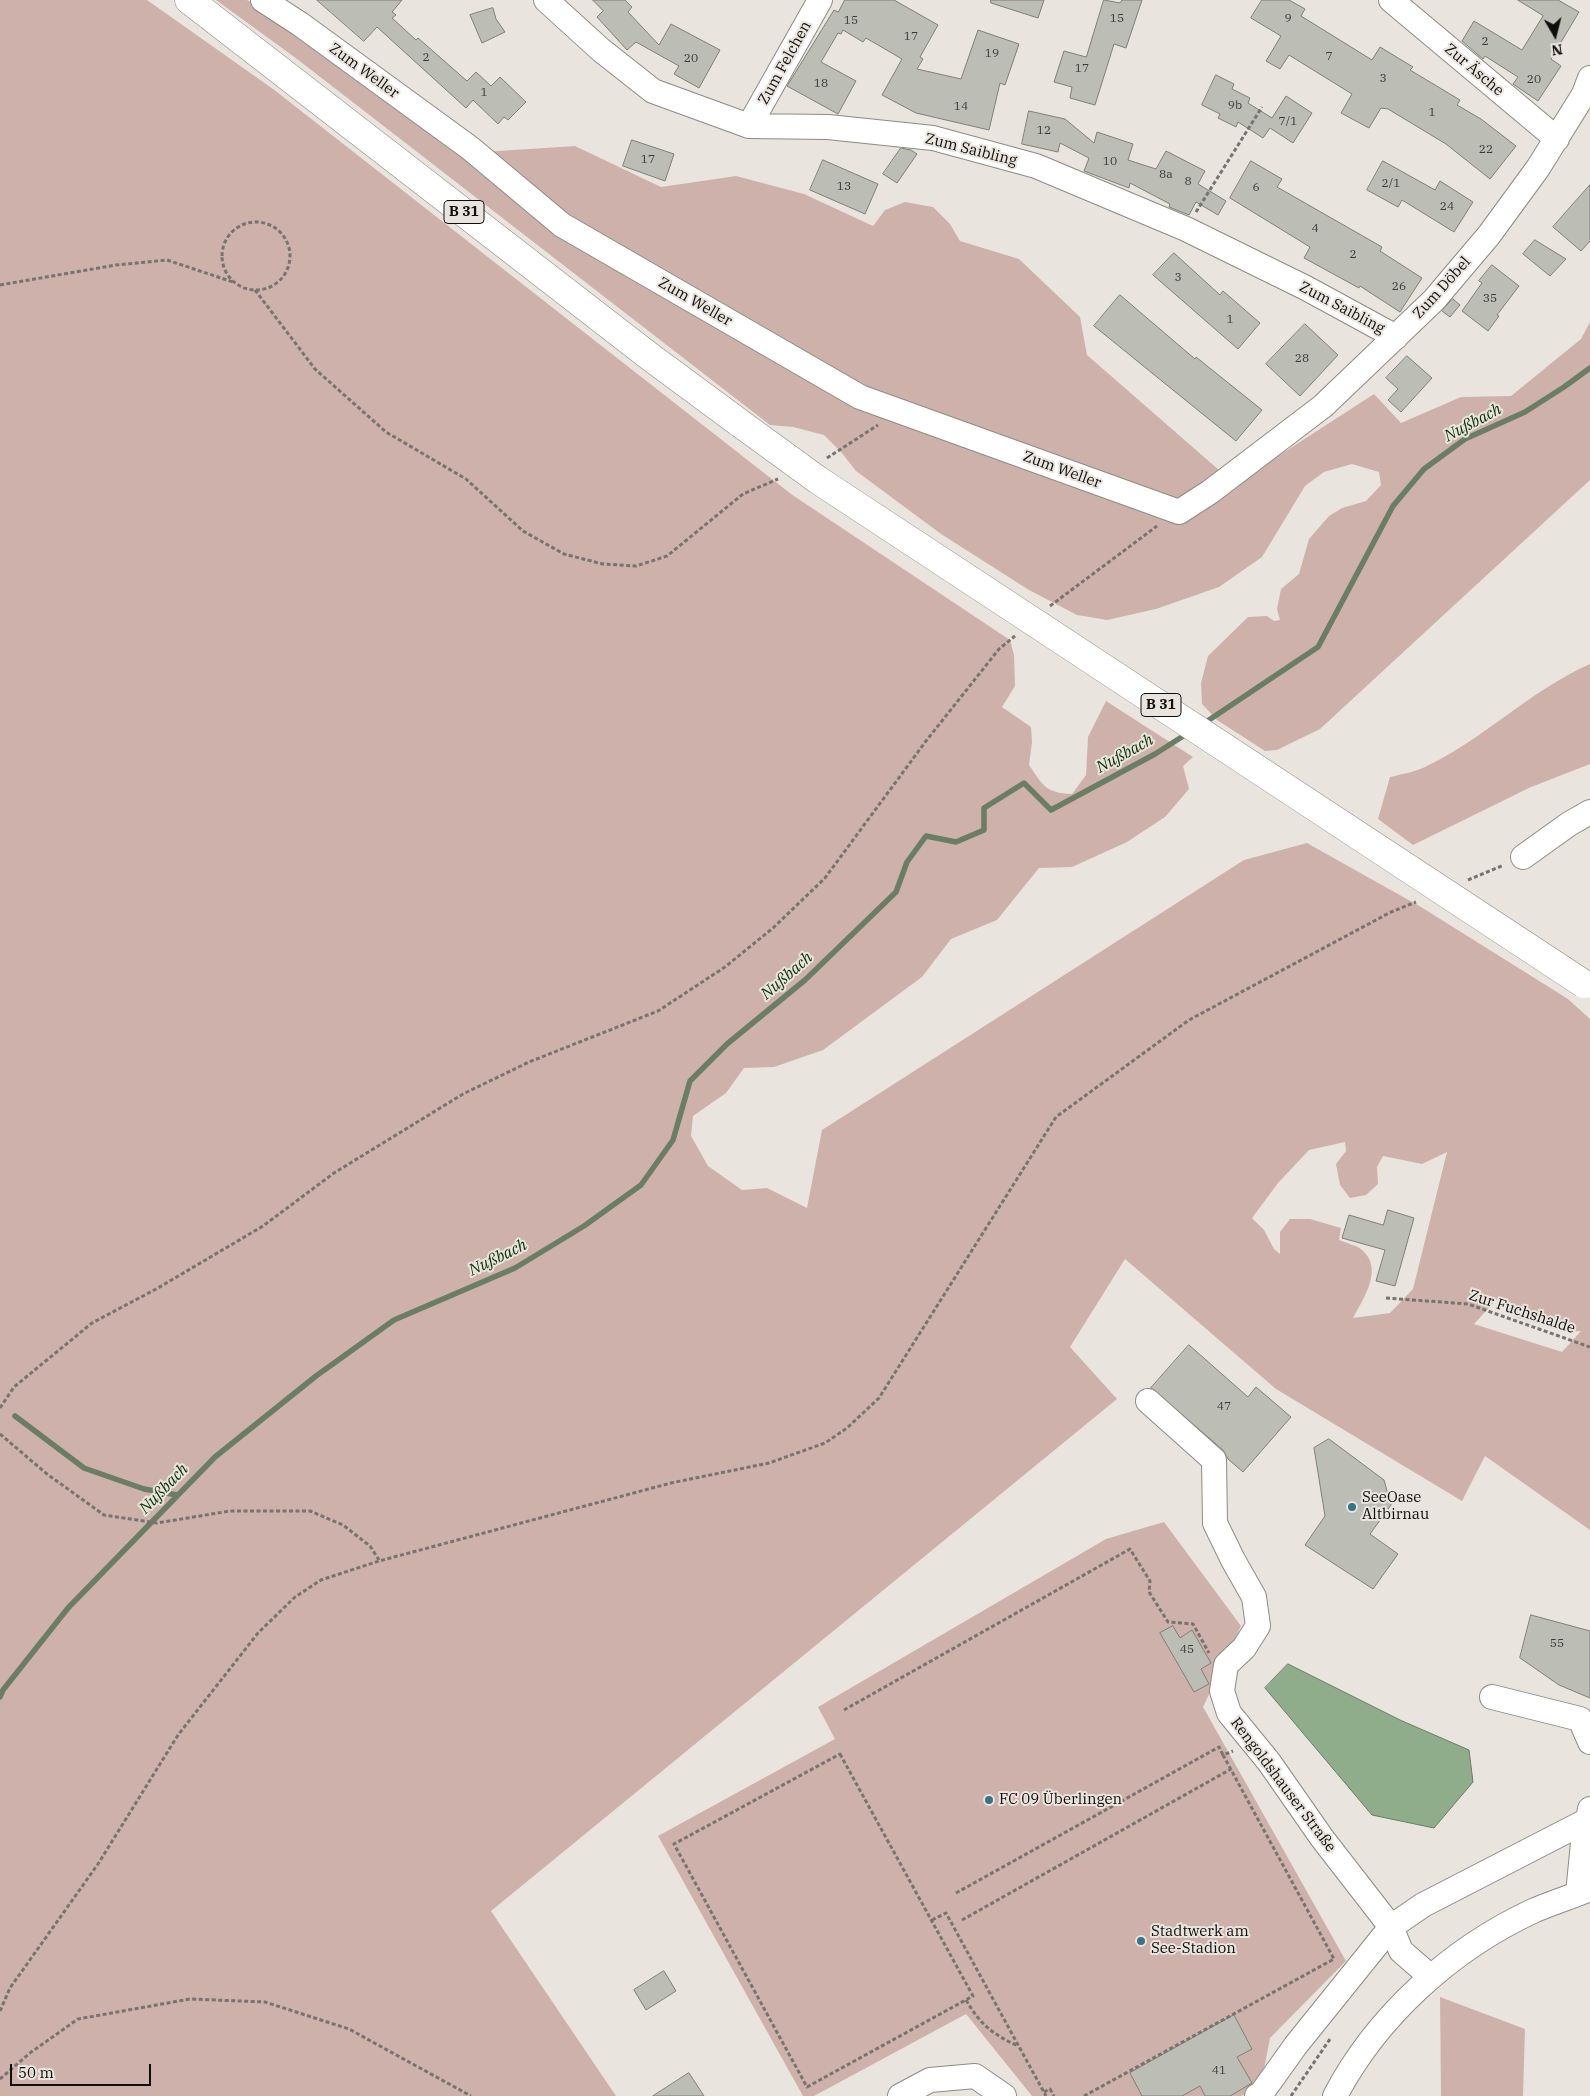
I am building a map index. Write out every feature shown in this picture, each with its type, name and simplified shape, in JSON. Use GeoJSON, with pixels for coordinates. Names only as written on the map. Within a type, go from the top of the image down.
{"type":"FeatureCollection","features":[{"type":"Feature","properties":{"kind":"main road","name":"B 31"},"geometry":{"type":"LineString","coordinates":[[189,0],[649,356],[818,480],[1587,986]]}},
{"type":"Feature","properties":{"kind":"street","name":"Zum Weller"},"geometry":{"type":"LineString","coordinates":[[263,0],[300,24],[470,148],[562,225],[860,397],[1179,512]]}},
{"type":"Feature","properties":{"kind":"street","name":"Zum Saibling"},"geometry":{"type":"LineString","coordinates":[[546,0],[601,50],[653,91],[749,126],[828,127],[933,138],[1036,166],[1186,230],[1306,288],[1396,337]]}},
{"type":"Feature","properties":{"kind":"street","name":"Zum Felchen"},"geometry":{"type":"LineString","coordinates":[[749,126],[820,0]]}},
{"type":"Feature","properties":{"kind":"street","name":"Zur Äsche"},"geometry":{"type":"LineString","coordinates":[[1391,0],[1557,139]]}},
{"type":"Feature","properties":{"kind":"street","name":"Zum Döbel"},"geometry":{"type":"LineString","coordinates":[[1179,512],[1210,492],[1322,406],[1434,300],[1489,235],[1557,139],[1584,94],[1590,78]]}},
{"type":"Feature","properties":{"kind":"street"},"geometry":{"type":"LineString","coordinates":[[1523,857],[1569,824],[1590,812]]}},
{"type":"Feature","properties":{"kind":"street","name":"Rengoldshauser Straße"},"geometry":{"type":"LineString","coordinates":[[1148,1401],[1214,1460],[1216,1522],[1233,1560],[1254,1597],[1258,1626],[1244,1648],[1226,1665],[1222,1691],[1229,1713],[1391,1927],[1401,1951],[1431,1977]]}},
{"type":"Feature","properties":{"kind":"street"},"geometry":{"type":"LineString","coordinates":[[1492,1697],[1580,1719],[1590,1742]]}},
{"type":"Feature","properties":{"kind":"street"},"geometry":{"type":"LineString","coordinates":[[1257,2096],[1261,2094],[1296,2045],[1391,1927],[1423,1906],[1589,1814]]}},
{"type":"Feature","properties":{"kind":"street"},"geometry":{"type":"LineString","coordinates":[[1335,2096],[1348,2072],[1377,2031],[1431,1977],[1489,1936],[1533,1911],[1584,1892],[1589,1814]]}},
{"type":"Feature","properties":{"kind":"street"},"geometry":{"type":"LineString","coordinates":[[900,2096],[930,2080],[975,2076],[1004,2096]]}},
{"type":"Feature","properties":{"kind":"path"},"geometry":{"type":"LineString","coordinates":[[1186,230],[1262,107]]}},
{"type":"Feature","properties":{"kind":"path"},"geometry":{"type":"LineString","coordinates":[[0,285],[116,265],[167,260],[233,282],[243,288],[266,289],[277,284],[289,265],[288,242],[273,226],[251,221],[240,224],[228,236],[221,252],[222,263],[226,274],[233,282]]}},
{"type":"Feature","properties":{"kind":"path"},"geometry":{"type":"LineString","coordinates":[[255,290],[322,375],[386,432],[466,479],[523,531],[564,554],[603,564],[636,566],[667,556],[743,494]]}},
{"type":"Feature","properties":{"kind":"path"},"geometry":{"type":"LineString","coordinates":[[835,455],[896,411]]}},
{"type":"Feature","properties":{"kind":"path"},"geometry":{"type":"LineString","coordinates":[[1046,610],[1138,538],[1179,512]]}},
{"type":"Feature","properties":{"kind":"path"},"geometry":{"type":"LineString","coordinates":[[0,1408],[14,1387],[92,1323],[158,1288],[263,1226],[334,1173],[463,1094],[529,1062],[658,1011],[725,967],[773,928],[825,878],[926,741],[999,649],[1017,634]]}},
{"type":"Feature","properties":{"kind":"path"},"geometry":{"type":"LineString","coordinates":[[0,2011],[10,1988],[98,1864],[178,1735],[258,1633],[295,1597],[321,1580],[379,1561],[671,1483],[769,1464],[825,1443],[846,1428],[879,1398],[1056,1117],[1188,1020],[1391,912]]}},
{"type":"Feature","properties":{"kind":"path","name":"Zur Fuchshalde"},"geometry":{"type":"LineString","coordinates":[[1386,1298],[1468,1304],[1590,1347]]}},
{"type":"Feature","properties":{"kind":"path"},"geometry":{"type":"LineString","coordinates":[[0,1434],[47,1474],[104,1515],[157,1524],[230,1511],[310,1510],[343,1525],[370,1546],[379,1561]]}},
{"type":"Feature","properties":{"kind":"path"},"geometry":{"type":"LineString","coordinates":[[844,1710],[1130,1548],[1150,1581],[1149,1592],[1168,1622],[1193,1624],[1224,1679]]}},
{"type":"Feature","properties":{"kind":"path"},"geometry":{"type":"LineString","coordinates":[[1223,1756],[1252,1741]]}},
{"type":"Feature","properties":{"kind":"path"},"geometry":{"type":"LineString","coordinates":[[956,1894],[1219,1747],[1334,1959],[1084,2096]]}},
{"type":"Feature","properties":{"kind":"path"},"geometry":{"type":"LineString","coordinates":[[840,1754],[973,1996],[966,2000],[807,2087],[674,1844],[840,1754]]}},
{"type":"Feature","properties":{"kind":"path"},"geometry":{"type":"LineString","coordinates":[[962,1920],[1231,1769]]}},
{"type":"Feature","properties":{"kind":"path"},"geometry":{"type":"LineString","coordinates":[[932,1920],[946,1913],[1045,2094],[1050,2089],[1054,2096]]}},
{"type":"Feature","properties":{"kind":"path"},"geometry":{"type":"LineString","coordinates":[[0,2079],[30,2053],[78,2019],[190,1999],[265,2002],[349,2029],[472,2096]]}},
{"type":"Feature","properties":{"kind":"path"},"geometry":{"type":"LineString","coordinates":[[966,2000],[974,2015],[995,2036],[1018,2046]]}},
{"type":"Feature","properties":{"kind":"path"},"geometry":{"type":"LineString","coordinates":[[1291,2096],[1333,2036]]}},
{"type":"Feature","properties":{"kind":"shaded area"},"geometry":{"type":"Polygon","coordinates":[[[0,0],[147,0],[273,89],[791,494],[1010,640],[1014,655],[1015,686],[1002,707],[1031,727],[1032,742],[1029,765],[1042,783],[1050,790],[1072,794],[1086,775],[1088,737],[1106,701],[1193,757],[1183,766],[1189,789],[1165,817],[1127,842],[1072,867],[1039,868],[997,920],[951,939],[922,977],[823,1050],[774,1067],[744,1068],[726,1093],[693,1116],[691,1136],[708,1166],[742,1190],[767,1188],[807,1208],[822,1130],[1244,860],[1307,843],[1421,907],[1568,999],[1590,1019],[1590,1530],[1485,1456],[1462,1501],[1276,1389],[1125,1259],[1070,1347],[1117,1399],[491,1911],[616,2096],[0,2096],[0,0]],[[1345,1142],[1309,1150],[1278,1183],[1252,1218],[1264,1230],[1274,1249],[1280,1254],[1280,1232],[1290,1219],[1310,1219],[1341,1228],[1339,1240],[1361,1249],[1368,1257],[1371,1265],[1370,1284],[1353,1318],[1390,1313],[1413,1289],[1447,1152],[1422,1164],[1383,1156],[1377,1167],[1378,1184],[1366,1195],[1350,1198],[1340,1185],[1336,1164],[1346,1151],[1345,1142]],[[1497,1299],[1474,1324],[1562,1352],[1581,1331],[1568,1332],[1515,1317],[1511,1309],[1497,1299]]]}},
{"type":"Feature","properties":{"kind":"shaded area"},"geometry":{"type":"Polygon","coordinates":[[[216,0],[247,0],[295,26],[483,152],[575,146],[661,187],[736,176],[804,194],[873,226],[885,210],[905,202],[933,207],[950,224],[960,241],[1019,259],[1080,317],[1087,355],[1235,484],[1374,394],[1401,423],[1461,397],[1511,396],[1581,339],[1590,322],[1590,480],[1320,729],[1277,750],[1265,751],[1217,720],[1202,704],[1201,683],[1208,656],[1248,617],[1267,616],[1274,621],[1280,620],[1277,609],[1281,589],[1299,574],[1309,539],[1329,516],[1342,508],[1366,501],[1381,485],[1379,472],[1352,464],[1324,472],[1305,486],[1262,557],[1219,587],[1156,609],[1107,620],[1077,615],[1029,590],[941,534],[856,471],[824,435],[793,427],[770,425],[297,59],[216,0]]]}},
{"type":"Feature","properties":{"kind":"shaded area"},"geometry":{"type":"Polygon","coordinates":[[[1590,664],[1590,764],[1531,787],[1413,845],[1378,819],[1390,777],[1418,770],[1448,755],[1548,687],[1590,664]]]}},
{"type":"Feature","properties":{"kind":"shaded area","name":"FC 09 Überlingen"},"geometry":{"type":"Polygon","coordinates":[[[1164,1522],[1241,1626],[1203,1707],[1346,1961],[1270,2038],[1261,2085],[1241,2096],[1032,2096],[966,2014],[814,2096],[803,2096],[658,1836],[835,1739],[818,1707],[1106,1539],[1164,1522]]]}},
{"type":"Feature","properties":{"kind":"shaded area"},"geometry":{"type":"Polygon","coordinates":[[[1288,1664],[1400,1720],[1469,1750],[1473,1782],[1434,1828],[1372,1815],[1265,1688],[1288,1664]]]}},
{"type":"Feature","properties":{"kind":"shaded area"},"geometry":{"type":"Polygon","coordinates":[[[1440,1997],[1525,2029],[1523,2096],[1441,2096],[1440,1997]]]}},
{"type":"Feature","properties":{"kind":"building"},"geometry":{"type":"Polygon","coordinates":[[[317,0],[402,0],[392,12],[396,15],[392,18],[416,40],[418,38],[467,81],[476,72],[491,86],[500,77],[526,102],[508,120],[504,117],[498,124],[473,100],[466,108],[377,27],[364,41],[317,0]]]}},
{"type":"Feature","properties":{"kind":"building"},"geometry":{"type":"Polygon","coordinates":[[[593,0],[625,0],[632,7],[628,12],[659,45],[671,24],[720,50],[699,88],[674,74],[679,66],[636,42],[627,50],[597,17],[603,11],[593,0]]]}},
{"type":"Feature","properties":{"kind":"building"},"geometry":{"type":"Polygon","coordinates":[[[845,0],[894,0],[938,25],[920,57],[923,59],[917,69],[961,79],[978,30],[1019,44],[1005,85],[1000,83],[989,130],[916,113],[882,95],[902,59],[866,38],[863,42],[843,30],[841,34],[838,33],[821,62],[856,81],[838,114],[787,86],[834,10],[838,12],[845,0]]]}},
{"type":"Feature","properties":{"kind":"building"},"geometry":{"type":"Polygon","coordinates":[[[991,0],[1044,0],[1038,18],[991,3],[991,0]]]}},
{"type":"Feature","properties":{"kind":"building"},"geometry":{"type":"Polygon","coordinates":[[[1104,0],[1120,3],[1122,0],[1142,0],[1126,48],[1114,44],[1095,105],[1070,98],[1072,87],[1054,82],[1064,51],[1086,57],[1104,0]]]}},
{"type":"Feature","properties":{"kind":"building"},"geometry":{"type":"Polygon","coordinates":[[[1262,0],[1289,0],[1305,9],[1301,16],[1372,60],[1380,47],[1413,67],[1410,70],[1460,100],[1457,105],[1481,119],[1516,146],[1490,179],[1446,144],[1388,109],[1381,108],[1369,128],[1341,113],[1352,94],[1289,55],[1280,69],[1266,61],[1281,36],[1251,18],[1262,0]]]}},
{"type":"Feature","properties":{"kind":"building"},"geometry":{"type":"Polygon","coordinates":[[[1518,0],[1558,0],[1579,12],[1551,59],[1561,66],[1538,101],[1513,84],[1518,77],[1485,56],[1483,59],[1462,41],[1474,21],[1522,50],[1543,16],[1518,0]]]}},
{"type":"Feature","properties":{"kind":"building"},"geometry":{"type":"Polygon","coordinates":[[[493,8],[496,19],[505,32],[482,43],[470,15],[493,8]]]}},
{"type":"Feature","properties":{"kind":"building"},"geometry":{"type":"Polygon","coordinates":[[[1216,75],[1234,84],[1232,89],[1250,98],[1248,103],[1272,118],[1286,96],[1312,113],[1293,143],[1270,128],[1263,138],[1238,122],[1236,127],[1218,118],[1220,114],[1202,105],[1216,75]]]}},
{"type":"Feature","properties":{"kind":"building"},"geometry":{"type":"Polygon","coordinates":[[[1029,111],[1065,119],[1094,143],[1097,132],[1133,144],[1128,160],[1156,169],[1166,151],[1205,171],[1198,184],[1226,201],[1218,215],[1196,202],[1189,215],[1169,207],[1170,204],[1130,183],[1129,188],[1084,171],[1089,158],[1060,143],[1058,152],[1022,144],[1029,111]]]}},
{"type":"Feature","properties":{"kind":"building"},"geometry":{"type":"Polygon","coordinates":[[[632,140],[674,154],[665,181],[623,166],[632,140]]]}},
{"type":"Feature","properties":{"kind":"building"},"geometry":{"type":"Polygon","coordinates":[[[901,148],[911,150],[917,154],[897,183],[883,174],[901,148]]]}},
{"type":"Feature","properties":{"kind":"building"},"geometry":{"type":"Polygon","coordinates":[[[823,160],[878,184],[865,214],[810,190],[823,160]]]}},
{"type":"Feature","properties":{"kind":"building"},"geometry":{"type":"Polygon","coordinates":[[[1251,161],[1282,179],[1277,187],[1382,247],[1380,251],[1422,278],[1400,312],[1360,286],[1359,288],[1304,258],[1310,247],[1230,198],[1251,161]]]}},
{"type":"Feature","properties":{"kind":"building"},"geometry":{"type":"Polygon","coordinates":[[[1383,161],[1435,190],[1440,181],[1473,202],[1454,232],[1402,200],[1398,207],[1367,190],[1383,161]]]}},
{"type":"Feature","properties":{"kind":"building"},"geometry":{"type":"Polygon","coordinates":[[[1590,185],[1590,241],[1581,251],[1553,227],[1590,185]]]}},
{"type":"Feature","properties":{"kind":"building"},"geometry":{"type":"Polygon","coordinates":[[[1535,240],[1566,259],[1550,276],[1523,254],[1535,240]]]}},
{"type":"Feature","properties":{"kind":"building"},"geometry":{"type":"Polygon","coordinates":[[[1174,253],[1220,295],[1223,291],[1260,323],[1238,349],[1153,275],[1174,253]]]}},
{"type":"Feature","properties":{"kind":"building"},"geometry":{"type":"Polygon","coordinates":[[[1492,265],[1519,286],[1497,315],[1499,316],[1488,331],[1462,311],[1482,283],[1479,281],[1492,265]]]}},
{"type":"Feature","properties":{"kind":"building"},"geometry":{"type":"Polygon","coordinates":[[[1120,295],[1195,359],[1196,357],[1262,410],[1236,441],[1094,326],[1120,295]]]}},
{"type":"Feature","properties":{"kind":"building"},"geometry":{"type":"Polygon","coordinates":[[[1453,299],[1460,305],[1450,317],[1442,311],[1453,299]]]}},
{"type":"Feature","properties":{"kind":"building"},"geometry":{"type":"Polygon","coordinates":[[[1305,324],[1338,355],[1300,396],[1266,364],[1305,324]]]}},
{"type":"Feature","properties":{"kind":"building"},"geometry":{"type":"Polygon","coordinates":[[[1407,356],[1432,378],[1401,412],[1388,400],[1398,389],[1386,378],[1407,356]]]}},
{"type":"Feature","properties":{"kind":"building"},"geometry":{"type":"Polygon","coordinates":[[[1388,1210],[1414,1218],[1395,1286],[1376,1281],[1385,1250],[1342,1238],[1349,1215],[1383,1225],[1388,1210]]]}},
{"type":"Feature","properties":{"kind":"building"},"geometry":{"type":"Polygon","coordinates":[[[1189,1345],[1248,1397],[1256,1387],[1291,1417],[1243,1472],[1228,1459],[1223,1450],[1151,1388],[1189,1345]]]}},
{"type":"Feature","properties":{"kind":"building"},"geometry":{"type":"Polygon","coordinates":[[[1329,1439],[1384,1480],[1391,1505],[1370,1534],[1398,1554],[1373,1589],[1305,1545],[1325,1516],[1314,1448],[1329,1439]]]}},
{"type":"Feature","properties":{"kind":"building"},"geometry":{"type":"Polygon","coordinates":[[[1531,1615],[1590,1631],[1590,1698],[1559,1685],[1520,1658],[1531,1615]]]}},
{"type":"Feature","properties":{"kind":"building"},"geometry":{"type":"Polygon","coordinates":[[[1173,1626],[1180,1638],[1192,1630],[1211,1663],[1201,1669],[1209,1684],[1194,1692],[1160,1633],[1173,1626]]]}},
{"type":"Feature","properties":{"kind":"building"},"geometry":{"type":"Polygon","coordinates":[[[664,1971],[676,1991],[646,2010],[634,1990],[664,1971]]]}},
{"type":"Feature","properties":{"kind":"building"},"geometry":{"type":"Polygon","coordinates":[[[1234,2015],[1252,2049],[1237,2057],[1252,2083],[1230,2096],[1205,2096],[1200,2086],[1182,2096],[1142,2096],[1130,2073],[1234,2015]]]}},
{"type":"Feature","properties":{"kind":"building"},"geometry":{"type":"Polygon","coordinates":[[[689,2073],[704,2096],[653,2096],[689,2073]]]}},
{"type":"Feature","properties":{"kind":"waterway","name":"Nußbach"},"geometry":{"type":"LineString","coordinates":[[1203,724],[1318,647],[1393,506],[1424,469],[1465,439],[1525,412],[1590,368]]}},
{"type":"Feature","properties":{"kind":"waterway","name":"Nußbach"},"geometry":{"type":"LineString","coordinates":[[0,1697],[3,1690],[68,1608],[215,1457],[316,1376],[394,1320],[515,1268],[584,1226],[641,1185],[673,1140],[690,1081],[727,1044],[805,980],[896,892],[907,862],[926,836],[956,842],[984,830],[984,808],[1024,783],[1051,810],[1155,754],[1188,733]]}},
{"type":"Feature","properties":{"kind":"waterway"},"geometry":{"type":"LineString","coordinates":[[15,1416],[84,1468],[144,1489],[177,1495]]}},
{"type":"Feature","properties":{"kind":"place","name":"SeeOase Altbirnau"},"geometry":{"type":"Point","coordinates":[1352,1507]}},
{"type":"Feature","properties":{"kind":"place","name":"FC 09 Überlingen"},"geometry":{"type":"Point","coordinates":[989,1800]}},
{"type":"Feature","properties":{"kind":"place","name":"Stadtwerk am See-Stadion"},"geometry":{"type":"Point","coordinates":[1141,1941]}}]}
